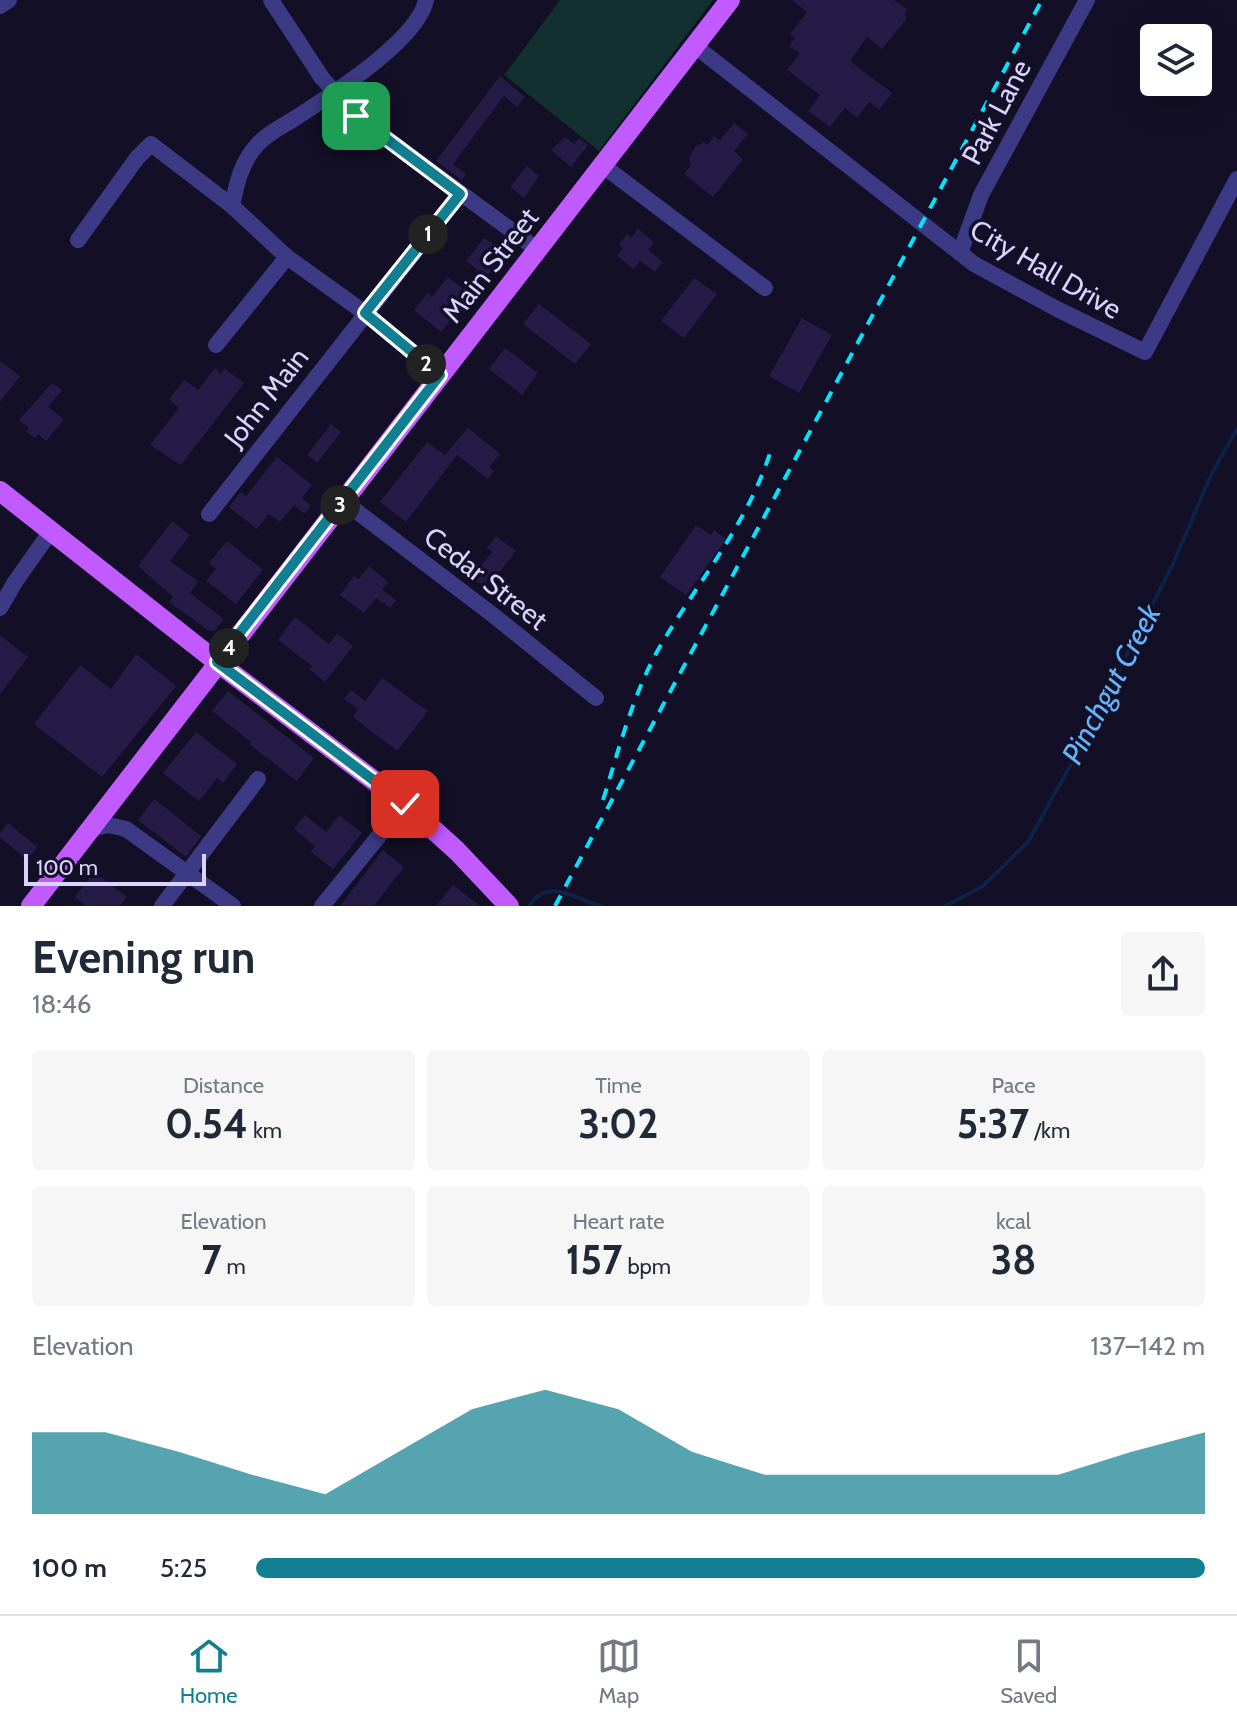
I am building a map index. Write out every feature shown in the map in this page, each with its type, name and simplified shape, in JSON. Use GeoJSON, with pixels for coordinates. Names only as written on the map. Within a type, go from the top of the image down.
{"type":"FeatureCollection","features":[{"type":"Feature","properties":{"kind":"main road","name":"Main Street"},"geometry":{"type":"LineString","coordinates":[[31,906],[730,0]]}},
{"type":"Feature","properties":{"kind":"main road"},"geometry":{"type":"LineString","coordinates":[[0,491],[217,662],[405,804],[457,851],[508,905]]}},
{"type":"Feature","properties":{"kind":"street"},"geometry":{"type":"LineString","coordinates":[[0,6],[9,0]]}},
{"type":"Feature","properties":{"kind":"street"},"geometry":{"type":"LineString","coordinates":[[271,0],[333,93],[356,116],[538,250]]}},
{"type":"Feature","properties":{"kind":"street"},"geometry":{"type":"LineString","coordinates":[[232,206],[241,167],[259,142],[333,93],[409,32],[424,12],[426,0]]}},
{"type":"Feature","properties":{"kind":"street","name":"Park Lane"},"geometry":{"type":"LineString","coordinates":[[960,253],[981,195],[1087,0]]}},
{"type":"Feature","properties":{"kind":"street","name":"City Hall Drive"},"geometry":{"type":"LineString","coordinates":[[695,46],[960,253],[1057,309],[1145,352],[1237,179]]}},
{"type":"Feature","properties":{"kind":"street"},"geometry":{"type":"LineString","coordinates":[[78,240],[137,158],[151,144],[232,206],[287,257],[365,313],[440,375]]}},
{"type":"Feature","properties":{"kind":"street"},"geometry":{"type":"LineString","coordinates":[[602,165],[765,288]]}},
{"type":"Feature","properties":{"kind":"street","name":"John Main"},"geometry":{"type":"LineString","coordinates":[[209,514],[460,194]]}},
{"type":"Feature","properties":{"kind":"street"},"geometry":{"type":"LineString","coordinates":[[216,345],[287,257]]}},
{"type":"Feature","properties":{"kind":"street","name":"Cedar Street"},"geometry":{"type":"LineString","coordinates":[[343,501],[596,698]]}},
{"type":"Feature","properties":{"kind":"street"},"geometry":{"type":"LineString","coordinates":[[0,608],[51,531]]}},
{"type":"Feature","properties":{"kind":"street"},"geometry":{"type":"LineString","coordinates":[[162,906],[258,779]]}},
{"type":"Feature","properties":{"kind":"street"},"geometry":{"type":"LineString","coordinates":[[322,906],[405,804]]}},
{"type":"Feature","properties":{"kind":"street"},"geometry":{"type":"LineString","coordinates":[[90,829],[109,825],[126,829],[233,906]]}},
{"type":"Feature","properties":{"kind":"green space"},"geometry":{"type":"Polygon","coordinates":[[[560,0],[713,0],[599,151],[504,75],[560,0]]]}},
{"type":"Feature","properties":{"kind":"building"},"geometry":{"type":"Polygon","coordinates":[[[792,0],[894,0],[908,10],[904,15],[907,18],[882,49],[867,37],[850,61],[892,93],[879,110],[869,102],[857,118],[845,108],[830,127],[808,111],[820,95],[787,70],[800,53],[789,46],[795,38],[790,34],[807,12],[792,0]]]}},
{"type":"Feature","properties":{"kind":"building"},"geometry":{"type":"Polygon","coordinates":[[[500,76],[525,97],[517,107],[504,96],[453,164],[466,174],[462,180],[436,161],[500,76]]]}},
{"type":"Feature","properties":{"kind":"building"},"geometry":{"type":"Polygon","coordinates":[[[734,123],[748,134],[734,151],[743,159],[713,197],[684,174],[691,165],[689,159],[695,147],[704,142],[707,145],[714,136],[720,140],[734,123]]]}},
{"type":"Feature","properties":{"kind":"building"},"geometry":{"type":"Polygon","coordinates":[[[565,137],[574,144],[579,138],[588,145],[571,167],[551,150],[565,137]]]}},
{"type":"Feature","properties":{"kind":"building"},"geometry":{"type":"Polygon","coordinates":[[[527,166],[539,176],[524,198],[510,187],[527,166]]]}},
{"type":"Feature","properties":{"kind":"building"},"geometry":{"type":"Polygon","coordinates":[[[638,229],[654,242],[648,250],[663,262],[655,272],[640,261],[634,269],[617,256],[623,248],[619,244],[627,234],[631,238],[638,229]]]}},
{"type":"Feature","properties":{"kind":"building"},"geometry":{"type":"Polygon","coordinates":[[[484,238],[504,255],[486,277],[466,261],[484,238]]]}},
{"type":"Feature","properties":{"kind":"building"},"geometry":{"type":"Polygon","coordinates":[[[448,277],[471,295],[441,332],[414,310],[428,293],[432,297],[448,277]]]}},
{"type":"Feature","properties":{"kind":"building"},"geometry":{"type":"Polygon","coordinates":[[[694,278],[717,294],[684,338],[661,321],[694,278]]]}},
{"type":"Feature","properties":{"kind":"building"},"geometry":{"type":"Polygon","coordinates":[[[539,304],[591,344],[575,364],[523,324],[539,304]]]}},
{"type":"Feature","properties":{"kind":"building"},"geometry":{"type":"Polygon","coordinates":[[[802,318],[832,335],[799,393],[769,376],[802,318]]]}},
{"type":"Feature","properties":{"kind":"building"},"geometry":{"type":"Polygon","coordinates":[[[505,348],[538,373],[522,395],[489,369],[505,348]]]}},
{"type":"Feature","properties":{"kind":"building"},"geometry":{"type":"Polygon","coordinates":[[[0,361],[20,376],[0,402],[0,361]]]}},
{"type":"Feature","properties":{"kind":"building"},"geometry":{"type":"Polygon","coordinates":[[[215,368],[221,374],[224,368],[244,383],[181,465],[150,445],[179,408],[169,399],[184,380],[198,390],[215,368]]]}},
{"type":"Feature","properties":{"kind":"building"},"geometry":{"type":"Polygon","coordinates":[[[52,383],[62,390],[48,407],[64,419],[46,441],[38,434],[35,438],[26,431],[29,428],[19,420],[52,383]]]}},
{"type":"Feature","properties":{"kind":"building"},"geometry":{"type":"Polygon","coordinates":[[[331,424],[341,432],[317,463],[307,455],[331,424]]]}},
{"type":"Feature","properties":{"kind":"building"},"geometry":{"type":"Polygon","coordinates":[[[468,428],[500,454],[489,467],[494,471],[488,479],[457,455],[406,522],[380,502],[427,442],[445,455],[468,428]]]}},
{"type":"Feature","properties":{"kind":"building"},"geometry":{"type":"Polygon","coordinates":[[[277,457],[312,485],[302,498],[311,506],[304,514],[294,505],[280,522],[269,514],[257,529],[229,507],[240,492],[246,496],[277,457]]]}},
{"type":"Feature","properties":{"kind":"building"},"geometry":{"type":"Polygon","coordinates":[[[172,521],[190,535],[170,561],[198,581],[190,593],[224,619],[214,631],[208,630],[169,602],[173,597],[138,566],[172,521]]]}},
{"type":"Feature","properties":{"kind":"building"},"geometry":{"type":"Polygon","coordinates":[[[696,525],[711,535],[714,530],[726,539],[686,595],[660,577],[696,525]]]}},
{"type":"Feature","properties":{"kind":"building"},"geometry":{"type":"Polygon","coordinates":[[[496,536],[516,551],[486,589],[472,577],[492,552],[487,548],[496,536]]]}},
{"type":"Feature","properties":{"kind":"building"},"geometry":{"type":"Polygon","coordinates":[[[227,541],[263,570],[236,604],[206,581],[216,569],[209,563],[227,541]]]}},
{"type":"Feature","properties":{"kind":"building"},"geometry":{"type":"Polygon","coordinates":[[[369,566],[388,582],[382,590],[396,600],[390,608],[376,598],[364,613],[340,595],[354,576],[359,579],[369,566]]]}},
{"type":"Feature","properties":{"kind":"building"},"geometry":{"type":"Polygon","coordinates":[[[295,617],[329,644],[337,634],[353,646],[325,682],[309,669],[312,666],[278,640],[295,617]]]}},
{"type":"Feature","properties":{"kind":"building"},"geometry":{"type":"Polygon","coordinates":[[[0,635],[28,657],[0,694],[0,635]]]}},
{"type":"Feature","properties":{"kind":"building"},"geometry":{"type":"Polygon","coordinates":[[[136,654],[176,686],[102,777],[34,724],[80,665],[111,689],[136,654]]]}},
{"type":"Feature","properties":{"kind":"building"},"geometry":{"type":"Polygon","coordinates":[[[382,678],[428,711],[397,751],[353,717],[358,709],[344,699],[351,690],[365,701],[382,678]]]}},
{"type":"Feature","properties":{"kind":"building"},"geometry":{"type":"Polygon","coordinates":[[[228,691],[314,758],[297,781],[212,711],[228,691]]]}},
{"type":"Feature","properties":{"kind":"building"},"geometry":{"type":"Polygon","coordinates":[[[196,732],[237,764],[223,783],[217,778],[199,801],[163,773],[196,732]]]}},
{"type":"Feature","properties":{"kind":"building"},"geometry":{"type":"Polygon","coordinates":[[[154,799],[201,836],[186,857],[138,820],[154,799]]]}},
{"type":"Feature","properties":{"kind":"building"},"geometry":{"type":"Polygon","coordinates":[[[305,815],[326,832],[339,815],[362,833],[333,869],[311,852],[315,846],[294,829],[305,815]]]}},
{"type":"Feature","properties":{"kind":"building"},"geometry":{"type":"Polygon","coordinates":[[[8,823],[37,847],[27,860],[0,837],[8,823]]]}},
{"type":"Feature","properties":{"kind":"building"},"geometry":{"type":"Polygon","coordinates":[[[383,850],[404,867],[374,906],[340,906],[383,850]]]}},
{"type":"Feature","properties":{"kind":"building"},"geometry":{"type":"Polygon","coordinates":[[[94,872],[127,897],[120,906],[86,906],[75,897],[94,872]]]}},
{"type":"Feature","properties":{"kind":"building"},"geometry":{"type":"Polygon","coordinates":[[[453,885],[480,906],[436,906],[453,885]]]}},
{"type":"Feature","properties":{"kind":"waterway","name":"Pinchgut Creek"},"geometry":{"type":"LineString","coordinates":[[945,906],[982,887],[1028,842],[1173,564],[1212,473],[1237,429]]}},
{"type":"Feature","properties":{"kind":"waterway","name":"Pinchgut Creek"},"geometry":{"type":"LineString","coordinates":[[529,906],[537,897],[553,891],[601,906]]}},
{"type":"Feature","properties":{"kind":"railway"},"geometry":{"type":"LineString","coordinates":[[555,906],[1042,0]]}},
{"type":"Feature","properties":{"kind":"railway"},"geometry":{"type":"LineString","coordinates":[[603,800],[649,668],[748,506],[770,453]]}},
{"type":"Feature","properties":{"kind":"route"},"geometry":{"type":"LineString","coordinates":[[356,116],[460,194],[365,313],[440,375],[217,662],[405,804]]}}]}
